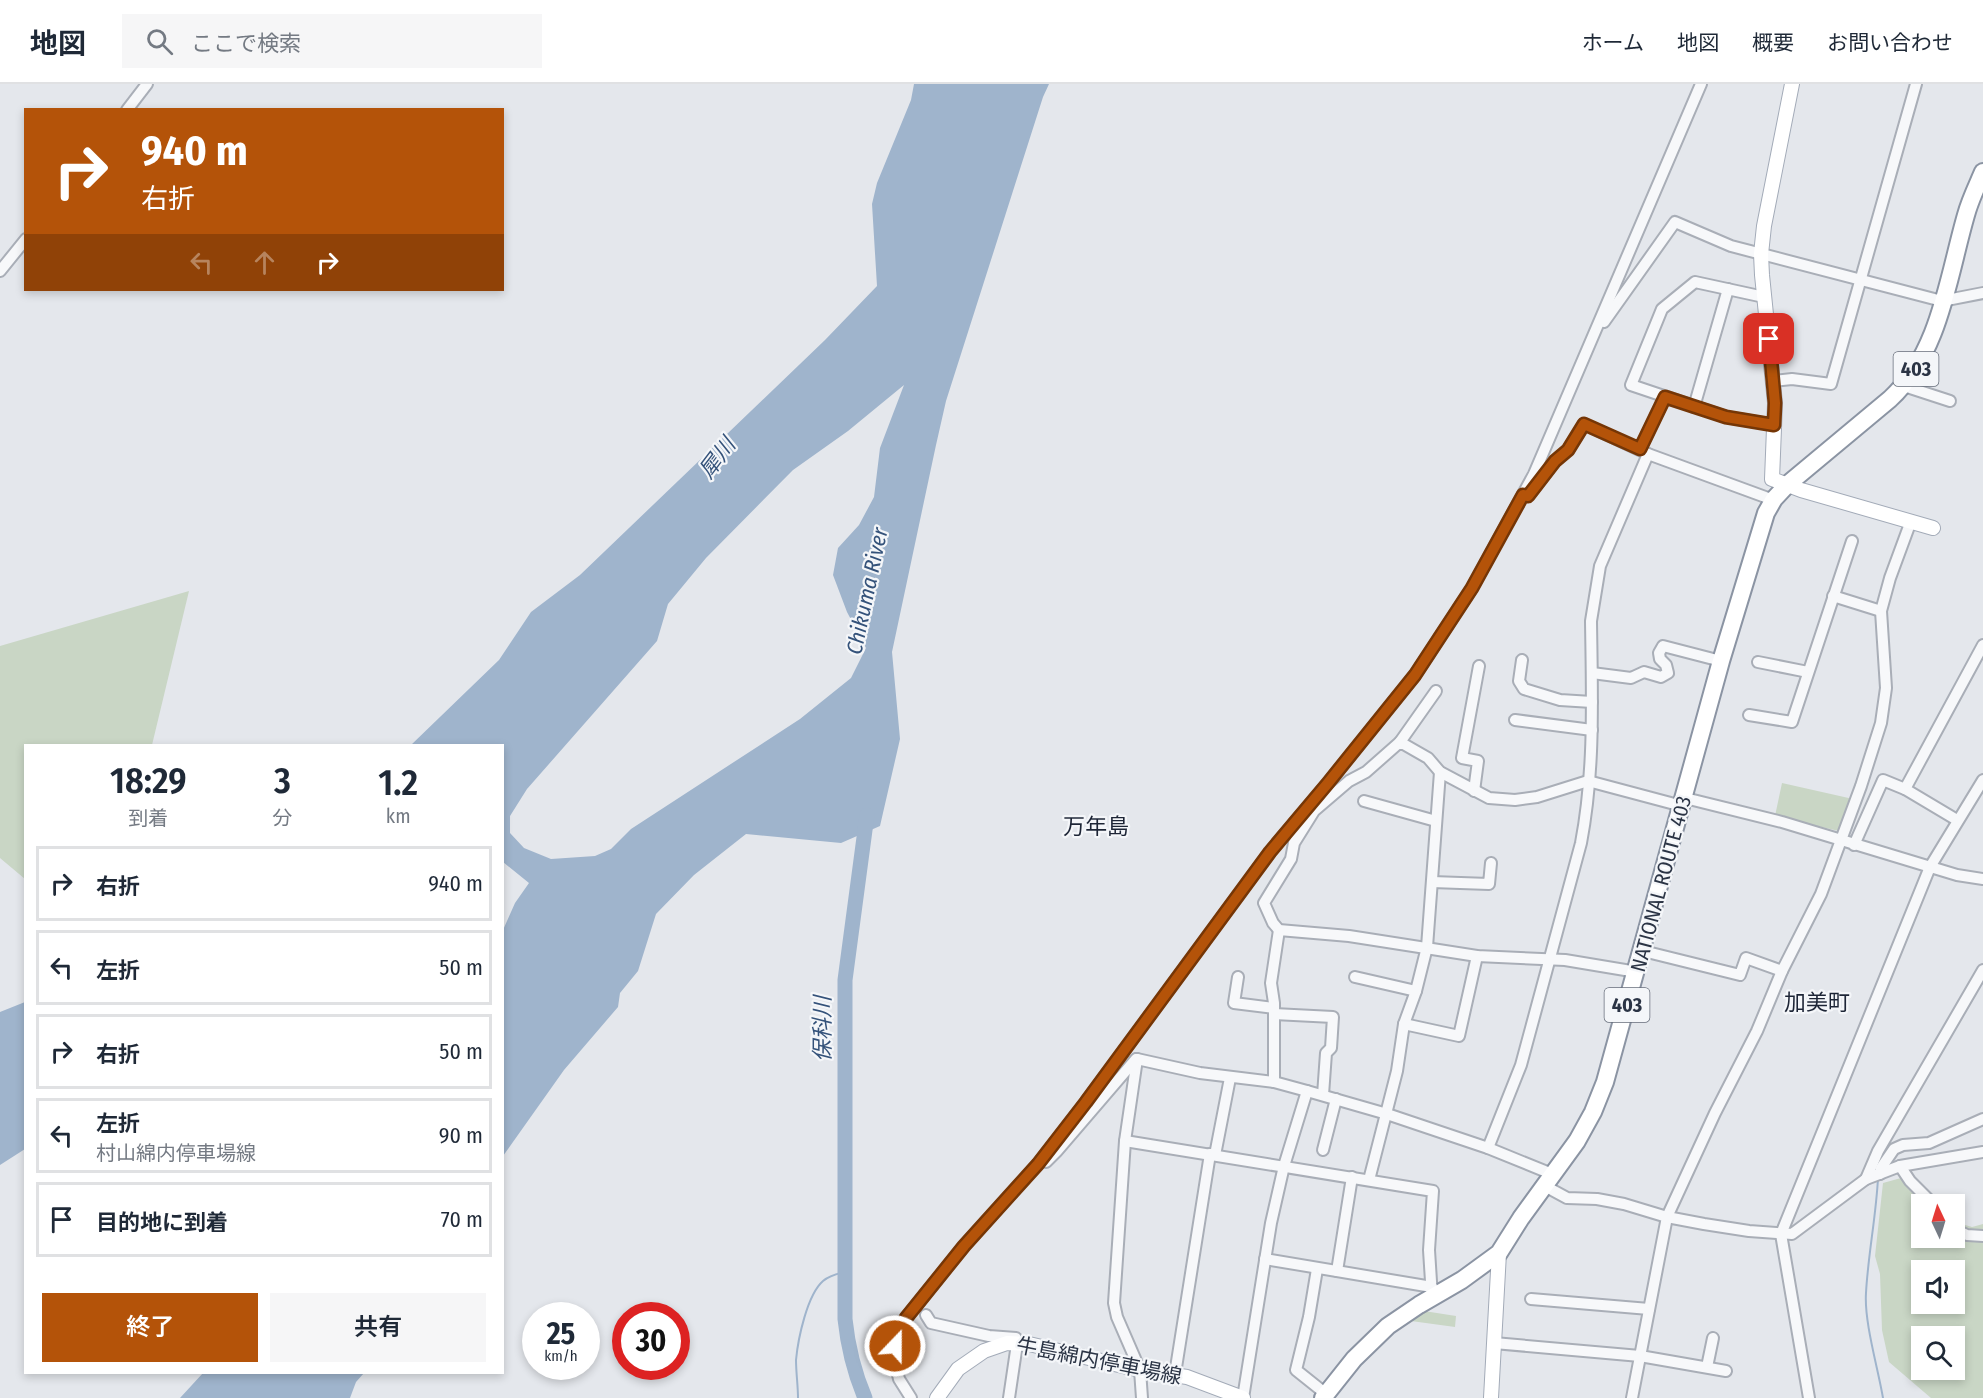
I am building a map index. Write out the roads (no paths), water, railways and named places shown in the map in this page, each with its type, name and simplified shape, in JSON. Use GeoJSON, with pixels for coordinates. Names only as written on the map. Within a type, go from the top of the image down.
{"type":"FeatureCollection","features":[{"type":"Feature","properties":{"kind":"highway","name":"403"},"geometry":{"type":"LineString","coordinates":[[1767,505],[1774,499],[1780,482],[1904,386],[1921,357],[1942,302],[1966,212],[1983,172]]}},
{"type":"Feature","properties":{"kind":"highway","name":"NATIONAL ROUTE 403"},"geometry":{"type":"LineString","coordinates":[[1324,1396],[1354,1359],[1388,1326],[1432,1292],[1462,1280],[1499,1253],[1547,1180],[1577,1141],[1593,1112],[1605,1082],[1637,972],[1721,661],[1767,505]]}},
{"type":"Feature","properties":{"kind":"main road"},"geometry":{"type":"LineString","coordinates":[[1792,84],[1764,226],[1761,254],[1774,381],[1774,425],[1780,482],[1933,528]]}},
{"type":"Feature","properties":{"kind":"main road"},"geometry":{"type":"LineString","coordinates":[[1491,1398],[1499,1253]]}},
{"type":"Feature","properties":{"kind":"main road","name":"牛島綿内停車場線"},"geometry":{"type":"LineString","coordinates":[[937,1398],[958,1369],[984,1351],[1007,1343],[1045,1347],[1140,1370],[1175,1374],[1243,1398]]}},
{"type":"Feature","properties":{"kind":"street"},"geometry":{"type":"LineString","coordinates":[[129,108],[147,84]]}},
{"type":"Feature","properties":{"kind":"street"},"geometry":{"type":"LineString","coordinates":[[911,1398],[898,1379],[895,1362],[895,1346],[906,1318],[964,1246],[1038,1164],[1128,1048],[1270,852],[1311,808],[1415,675],[1472,588],[1523,495],[1701,84]]}},
{"type":"Feature","properties":{"kind":"street"},"geometry":{"type":"LineString","coordinates":[[1774,381],[1792,379],[1831,384],[1916,84]]}},
{"type":"Feature","properties":{"kind":"street"},"geometry":{"type":"LineString","coordinates":[[1592,339],[1675,222],[1731,246],[1942,302],[1983,293]]}},
{"type":"Feature","properties":{"kind":"street"},"geometry":{"type":"LineString","coordinates":[[0,272],[24,242]]}},
{"type":"Feature","properties":{"kind":"street"},"geometry":{"type":"LineString","coordinates":[[1764,297],[1695,282],[1662,309],[1631,386],[1726,417],[1774,425]]}},
{"type":"Feature","properties":{"kind":"street"},"geometry":{"type":"LineString","coordinates":[[1694,407],[1728,289]]}},
{"type":"Feature","properties":{"kind":"street"},"geometry":{"type":"LineString","coordinates":[[1904,386],[1950,401]]}},
{"type":"Feature","properties":{"kind":"street"},"geometry":{"type":"LineString","coordinates":[[1488,1148],[1521,1065],[1581,843],[1587,812],[1592,730],[1591,621],[1600,567],[1665,397]]}},
{"type":"Feature","properties":{"kind":"street"},"geometry":{"type":"LineString","coordinates":[[1523,495],[1528,496],[1555,461],[1568,450],[1584,424],[1767,505]]}},
{"type":"Feature","properties":{"kind":"street"},"geometry":{"type":"LineString","coordinates":[[1848,843],[1881,723],[1886,688],[1881,611],[1890,578],[1911,521]]}},
{"type":"Feature","properties":{"kind":"street"},"geometry":{"type":"LineString","coordinates":[[1749,715],[1792,722],[1852,541]]}},
{"type":"Feature","properties":{"kind":"street"},"geometry":{"type":"LineString","coordinates":[[1833,596],[1881,611]]}},
{"type":"Feature","properties":{"kind":"street"},"geometry":{"type":"LineString","coordinates":[[1905,789],[1983,645]]}},
{"type":"Feature","properties":{"kind":"street"},"geometry":{"type":"LineString","coordinates":[[1592,673],[1631,678],[1644,672],[1660,677],[1668,673],[1666,665],[1660,659],[1663,646],[1721,661]]}},
{"type":"Feature","properties":{"kind":"street"},"geometry":{"type":"LineString","coordinates":[[1522,660],[1519,681],[1524,689],[1560,700],[1592,702]]}},
{"type":"Feature","properties":{"kind":"street"},"geometry":{"type":"LineString","coordinates":[[1758,662],[1808,672]]}},
{"type":"Feature","properties":{"kind":"street"},"geometry":{"type":"LineString","coordinates":[[1474,791],[1478,761],[1462,758],[1479,666]]}},
{"type":"Feature","properties":{"kind":"street"},"geometry":{"type":"LineString","coordinates":[[1436,691],[1400,742],[1366,772],[1348,781],[1311,808],[1294,843],[1291,859],[1264,903],[1273,923],[1279,930],[1349,936],[1477,956],[1550,959],[1598,964],[1637,972]]}},
{"type":"Feature","properties":{"kind":"street"},"geometry":{"type":"LineString","coordinates":[[1515,720],[1592,730]]}},
{"type":"Feature","properties":{"kind":"street"},"geometry":{"type":"LineString","coordinates":[[1400,742],[1428,758],[1440,772],[1489,798],[1515,800],[1537,797],[1588,781],[1782,822],[1957,875],[1983,879]]}},
{"type":"Feature","properties":{"kind":"street"},"geometry":{"type":"LineString","coordinates":[[1369,1180],[1397,1071],[1404,1024],[1428,947],[1440,772]]}},
{"type":"Feature","properties":{"kind":"street"},"geometry":{"type":"LineString","coordinates":[[1632,1398],[1667,1217],[1714,1113],[1757,1031],[1782,971],[1883,780],[1905,789],[1957,820]]}},
{"type":"Feature","properties":{"kind":"street"},"geometry":{"type":"LineString","coordinates":[[1809,1398],[1782,1234],[1930,867],[1983,780]]}},
{"type":"Feature","properties":{"kind":"street"},"geometry":{"type":"LineString","coordinates":[[1364,801],[1436,820]]}},
{"type":"Feature","properties":{"kind":"street"},"geometry":{"type":"LineString","coordinates":[[1432,882],[1489,884],[1491,863]]}},
{"type":"Feature","properties":{"kind":"street"},"geometry":{"type":"LineString","coordinates":[[1274,1082],[1274,1011],[1271,983],[1279,930]]}},
{"type":"Feature","properties":{"kind":"street"},"geometry":{"type":"LineString","coordinates":[[1643,951],[1740,975],[1746,958],[1782,971]]}},
{"type":"Feature","properties":{"kind":"street"},"geometry":{"type":"LineString","coordinates":[[1404,1024],[1459,1036],[1477,956]]}},
{"type":"Feature","properties":{"kind":"street"},"geometry":{"type":"LineString","coordinates":[[1866,1179],[1878,1151],[1983,970]]}},
{"type":"Feature","properties":{"kind":"street"},"geometry":{"type":"LineString","coordinates":[[1238,977],[1234,1004],[1333,1017],[1331,1048],[1326,1053],[1323,1095]]}},
{"type":"Feature","properties":{"kind":"street"},"geometry":{"type":"LineString","coordinates":[[1355,977],[1416,991]]}},
{"type":"Feature","properties":{"kind":"street"},"geometry":{"type":"LineString","coordinates":[[1038,1164],[1044,1164],[1057,1151],[1137,1059]]}},
{"type":"Feature","properties":{"kind":"street"},"geometry":{"type":"LineString","coordinates":[[1137,1059],[1230,1078],[1274,1082],[1307,1090],[1488,1148],[1547,1180],[1567,1198],[1606,1200],[1667,1217],[1726,1228],[1792,1234],[1866,1179],[1900,1166],[1983,1152]]}},
{"type":"Feature","properties":{"kind":"street"},"geometry":{"type":"LineString","coordinates":[[1137,1059],[1125,1141],[1114,1303],[1117,1317],[1140,1370],[1142,1398]]}},
{"type":"Feature","properties":{"kind":"street"},"geometry":{"type":"LineString","coordinates":[[1175,1374],[1213,1155],[1230,1078]]}},
{"type":"Feature","properties":{"kind":"street"},"geometry":{"type":"LineString","coordinates":[[1243,1398],[1264,1259],[1284,1166],[1307,1090]]}},
{"type":"Feature","properties":{"kind":"street"},"geometry":{"type":"LineString","coordinates":[[1323,1150],[1336,1099]]}},
{"type":"Feature","properties":{"kind":"street"},"geometry":{"type":"LineString","coordinates":[[1880,1174],[1881,1168],[1894,1149],[1903,1145],[1929,1143],[1983,1119]]}},
{"type":"Feature","properties":{"kind":"street"},"geometry":{"type":"LineString","coordinates":[[1125,1141],[1433,1191],[1429,1250],[1432,1292],[1337,1271],[1264,1259]]}},
{"type":"Feature","properties":{"kind":"street"},"geometry":{"type":"LineString","coordinates":[[1900,1166],[1923,1194]]}},
{"type":"Feature","properties":{"kind":"street"},"geometry":{"type":"LineString","coordinates":[[1337,1271],[1352,1177]]}},
{"type":"Feature","properties":{"kind":"street"},"geometry":{"type":"LineString","coordinates":[[1965,1234],[1983,1236]]}},
{"type":"Feature","properties":{"kind":"street"},"geometry":{"type":"LineString","coordinates":[[1317,1269],[1310,1317],[1296,1370],[1324,1396]]}},
{"type":"Feature","properties":{"kind":"street"},"geometry":{"type":"LineString","coordinates":[[1530,1299],[1649,1309]]}},
{"type":"Feature","properties":{"kind":"street"},"geometry":{"type":"LineString","coordinates":[[926,1315],[931,1323],[990,1336],[1034,1339],[1045,1347]]}},
{"type":"Feature","properties":{"kind":"street"},"geometry":{"type":"LineString","coordinates":[[1707,1367],[1713,1338]]}},
{"type":"Feature","properties":{"kind":"street"},"geometry":{"type":"LineString","coordinates":[[1494,1342],[1640,1356],[1726,1371]]}},
{"type":"Feature","properties":{"kind":"street"},"geometry":{"type":"LineString","coordinates":[[1009,1398],[1017,1344]]}},
{"type":"Feature","properties":{"kind":"water"},"geometry":{"type":"Polygon","coordinates":[[[914,84],[1049,84],[946,401],[892,652],[900,739],[880,826],[841,843],[746,834],[694,875],[656,914],[638,971],[620,993],[618,1007],[564,1070],[504,1155],[504,928],[515,903],[529,883],[504,863],[504,744],[412,744],[499,660],[531,612],[580,575],[825,340],[877,286],[872,204],[877,183],[911,100],[914,84]],[[904,385],[848,431],[793,470],[706,558],[668,604],[657,641],[527,789],[510,816],[510,833],[524,848],[551,859],[595,856],[611,849],[631,829],[800,719],[851,678],[866,648],[847,612],[833,575],[838,548],[859,525],[874,497],[880,448],[904,385]]]}},
{"type":"Feature","properties":{"kind":"water"},"geometry":{"type":"Polygon","coordinates":[[[24,1002],[24,1150],[0,1165],[0,1012],[24,1002]]]}},
{"type":"Feature","properties":{"kind":"water"},"geometry":{"type":"Polygon","coordinates":[[[202,1374],[363,1374],[356,1382],[350,1398],[180,1398],[202,1374]]]}},
{"type":"Feature","properties":{"kind":"waterway","name":"保科川"},"geometry":{"type":"LineString","coordinates":[[865,1398],[852,1360],[845,1319],[845,980],[867,815]]}},
{"type":"Feature","properties":{"kind":"waterway"},"geometry":{"type":"LineString","coordinates":[[1908,1109],[1983,981]]}},
{"type":"Feature","properties":{"kind":"waterway"},"geometry":{"type":"LineString","coordinates":[[1881,1159],[1886,1148]]}},
{"type":"Feature","properties":{"kind":"waterway"},"geometry":{"type":"LineString","coordinates":[[1878,1178],[1866,1305],[1883,1398]]}},
{"type":"Feature","properties":{"kind":"waterway"},"geometry":{"type":"LineString","coordinates":[[798,1398],[796,1360],[801,1329],[812,1296],[823,1281],[845,1272]]}},
{"type":"Feature","properties":{"kind":"district","name":"万年島"},"geometry":{"type":"Point","coordinates":[1096,826]}},
{"type":"Feature","properties":{"kind":"district","name":"加美町"},"geometry":{"type":"Point","coordinates":[1817,1002]}},
{"type":"Feature","properties":{"kind":"water label","name":"犀川"},"geometry":{"type":"Point","coordinates":[717,458]}},
{"type":"Feature","properties":{"kind":"water label","name":"Chikuma River"},"geometry":{"type":"Point","coordinates":[867,591]}}]}
